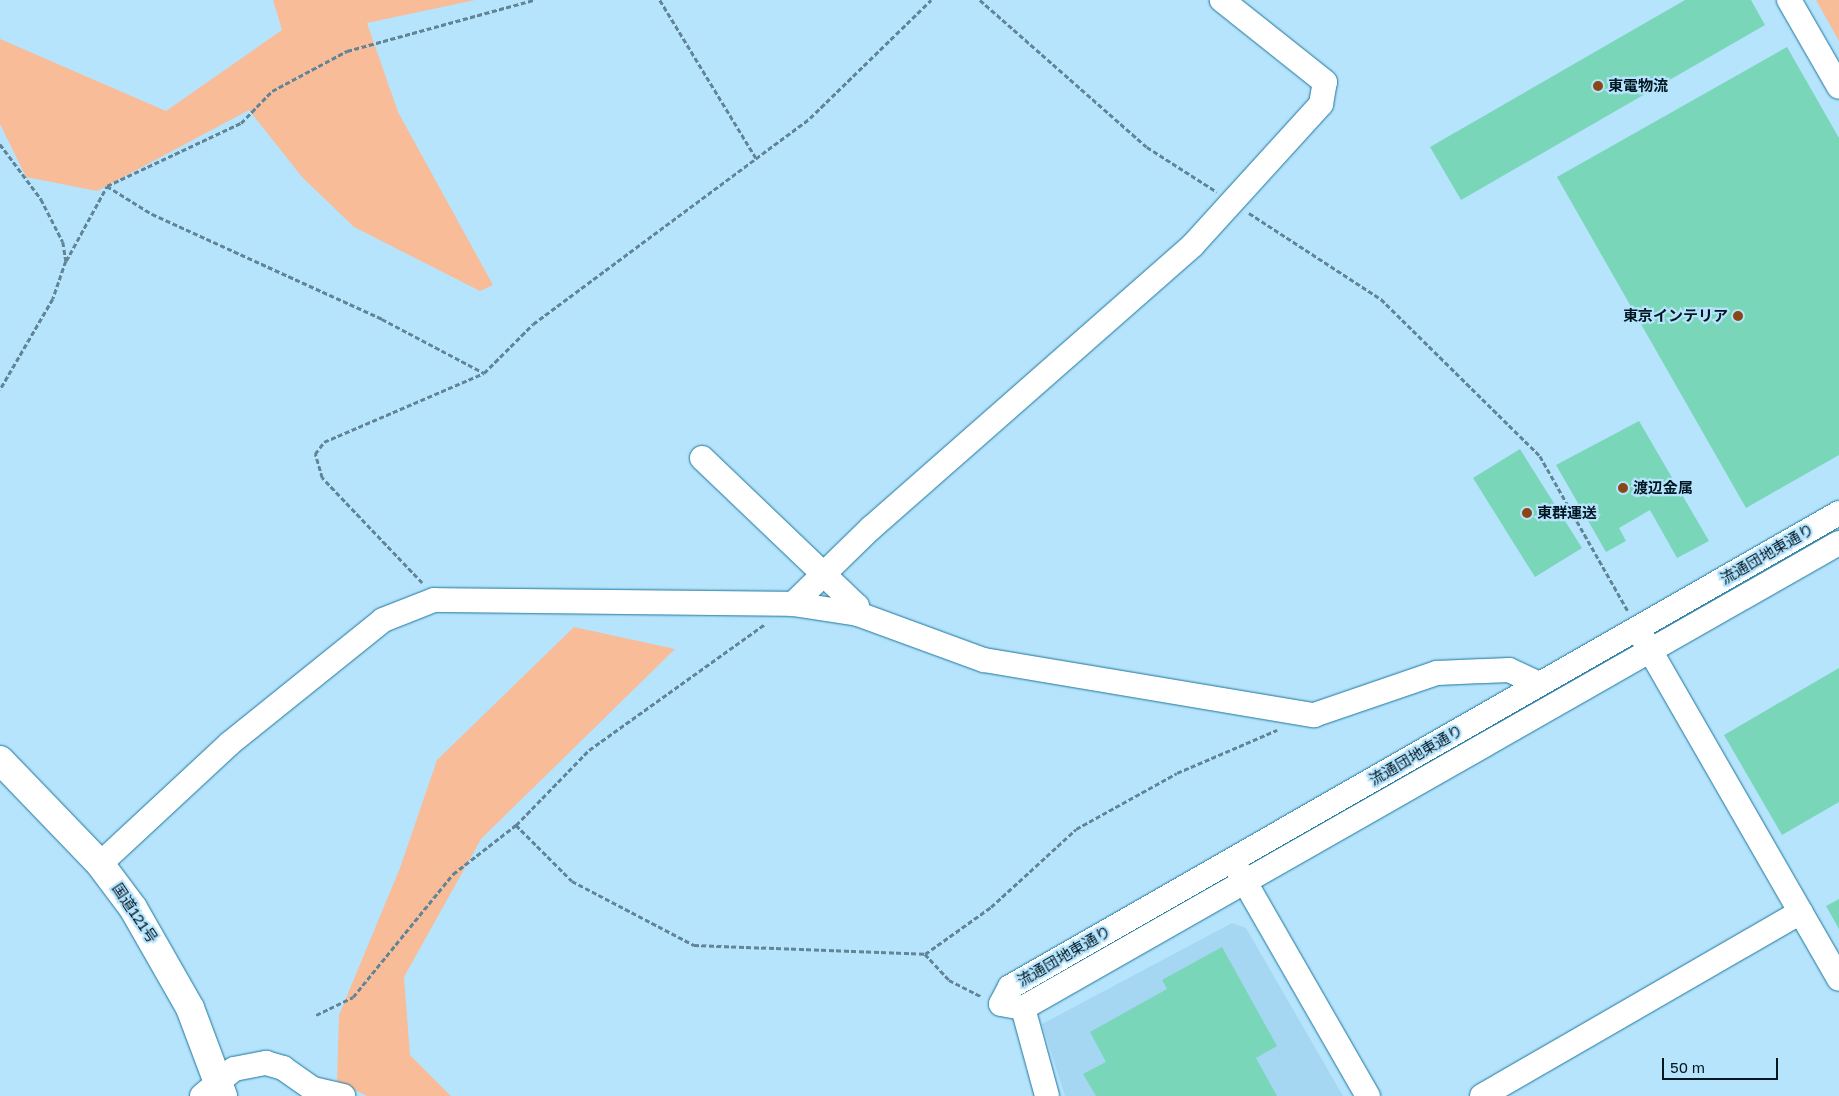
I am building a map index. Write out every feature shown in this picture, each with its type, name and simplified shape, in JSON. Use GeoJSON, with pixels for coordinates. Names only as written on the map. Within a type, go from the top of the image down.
{"type":"FeatureCollection","features":[{"type":"Feature","properties":{"kind":"highway","name":"国道121号"},"geometry":{"type":"LineString","coordinates":[[0,760],[100,864],[173,974],[214,1091]]}},
{"type":"Feature","properties":{"kind":"street"},"geometry":{"type":"LineString","coordinates":[[793,604],[825,575],[871,528],[1192,246],[1234,203],[1321,104],[1325,82],[1222,0]]}},
{"type":"Feature","properties":{"kind":"street"},"geometry":{"type":"LineString","coordinates":[[1789,0],[1831,55],[1839,87]]}},
{"type":"Feature","properties":{"kind":"street"},"geometry":{"type":"LineString","coordinates":[[702,458],[825,575],[856,606],[858,614]]}},
{"type":"Feature","properties":{"kind":"street","name":"流通団地東通り"},"geometry":{"type":"LineString","coordinates":[[1839,513],[1010,987],[1012,1006],[1246,883],[1839,543]]}},
{"type":"Feature","properties":{"kind":"street"},"geometry":{"type":"LineString","coordinates":[[100,864],[229,744],[383,620],[434,600],[793,604],[858,614],[984,660],[1314,715],[1437,673],[1509,670],[1540,684]]}},
{"type":"Feature","properties":{"kind":"street"},"geometry":{"type":"LineString","coordinates":[[1638,628],[1839,979]]}},
{"type":"Feature","properties":{"kind":"street"},"geometry":{"type":"LineString","coordinates":[[1232,860],[1368,1096]]}},
{"type":"Feature","properties":{"kind":"street"},"geometry":{"type":"LineString","coordinates":[[1482,1096],[1801,912]]}},
{"type":"Feature","properties":{"kind":"street"},"geometry":{"type":"LineString","coordinates":[[1012,1006],[1047,1096]]}},
{"type":"Feature","properties":{"kind":"street"},"geometry":{"type":"LineString","coordinates":[[214,1091],[234,1068],[266,1063],[283,1068],[313,1089],[343,1096]]}},
{"type":"Feature","properties":{"kind":"path"},"geometry":{"type":"LineString","coordinates":[[0,390],[53,298],[66,261],[107,186],[240,123],[272,91],[347,51],[534,0]]}},
{"type":"Feature","properties":{"kind":"path"},"geometry":{"type":"LineString","coordinates":[[660,0],[756,158]]}},
{"type":"Feature","properties":{"kind":"path"},"geometry":{"type":"LineString","coordinates":[[434,600],[396,551],[322,478],[315,454],[324,442],[484,373],[533,324],[810,118],[931,0]]}},
{"type":"Feature","properties":{"kind":"path"},"geometry":{"type":"LineString","coordinates":[[980,0],[1147,147],[1381,299],[1534,449],[1638,628]]}},
{"type":"Feature","properties":{"kind":"path"},"geometry":{"type":"LineString","coordinates":[[0,144],[41,199],[63,242],[66,261]]}},
{"type":"Feature","properties":{"kind":"path"},"geometry":{"type":"LineString","coordinates":[[107,186],[152,214],[382,320],[484,373]]}},
{"type":"Feature","properties":{"kind":"path"},"geometry":{"type":"LineString","coordinates":[[316,1015],[353,997],[453,874],[516,825],[589,750],[793,604]]}},
{"type":"Feature","properties":{"kind":"path"},"geometry":{"type":"LineString","coordinates":[[516,825],[572,881],[694,945],[925,954],[991,907],[1076,829],[1177,773],[1281,728]]}},
{"type":"Feature","properties":{"kind":"path"},"geometry":{"type":"LineString","coordinates":[[925,954],[949,980],[1012,1006]]}},
{"type":"Feature","properties":{"kind":"shaded area"},"geometry":{"type":"Polygon","coordinates":[[[273,0],[475,0],[367,23],[398,112],[493,285],[480,291],[354,227],[302,177],[249,110],[97,191],[26,177],[0,124],[0,39],[166,111],[282,30],[273,0]]]}},
{"type":"Feature","properties":{"kind":"shaded area"},"geometry":{"type":"Polygon","coordinates":[[[1816,0],[1839,0],[1839,41],[1816,0]]]}},
{"type":"Feature","properties":{"kind":"shaded area"},"geometry":{"type":"Polygon","coordinates":[[[574,627],[675,649],[481,839],[404,977],[410,1055],[451,1096],[367,1096],[337,1081],[339,1015],[400,868],[437,760],[574,627]]]}},
{"type":"Feature","properties":{"kind":"shaded area"},"geometry":{"type":"Polygon","coordinates":[[[1232,923],[1246,928],[1343,1096],[1065,1096],[1042,1024],[1232,923]]]}},
{"type":"Feature","properties":{"kind":"building","name":"東電物流"},"geometry":{"type":"Polygon","coordinates":[[[1685,0],[1751,0],[1765,25],[1461,200],[1430,147],[1685,0]]]}},
{"type":"Feature","properties":{"kind":"building","name":"東京インテリア"},"geometry":{"type":"Polygon","coordinates":[[[1787,47],[1839,138],[1839,455],[1746,508],[1557,177],[1787,47]]]}},
{"type":"Feature","properties":{"kind":"building","name":"渡辺金属"},"geometry":{"type":"Polygon","coordinates":[[[1639,421],[1709,541],[1677,558],[1650,510],[1619,528],[1626,541],[1606,552],[1556,465],[1639,421]]]}},
{"type":"Feature","properties":{"kind":"building","name":"東群運送"},"geometry":{"type":"Polygon","coordinates":[[[1520,449],[1582,548],[1535,577],[1473,478],[1520,449]]]}},
{"type":"Feature","properties":{"kind":"building"},"geometry":{"type":"Polygon","coordinates":[[[1839,668],[1839,802],[1782,835],[1724,735],[1839,668]]]}},
{"type":"Feature","properties":{"kind":"building"},"geometry":{"type":"Polygon","coordinates":[[[1839,899],[1839,929],[1826,906],[1839,899]]]}},
{"type":"Feature","properties":{"kind":"building"},"geometry":{"type":"Polygon","coordinates":[[[1222,947],[1277,1046],[1256,1058],[1277,1096],[1096,1096],[1083,1074],[1106,1062],[1090,1032],[1167,989],[1162,980],[1222,947]]]}},
{"type":"Feature","properties":{"kind":"place","name":"東電物流"},"geometry":{"type":"Point","coordinates":[1598,86]}},
{"type":"Feature","properties":{"kind":"place","name":"東京インテリア"},"geometry":{"type":"Point","coordinates":[1738,316]}},
{"type":"Feature","properties":{"kind":"place","name":"渡辺金属"},"geometry":{"type":"Point","coordinates":[1623,488]}},
{"type":"Feature","properties":{"kind":"place","name":"東群運送"},"geometry":{"type":"Point","coordinates":[1527,513]}}]}
